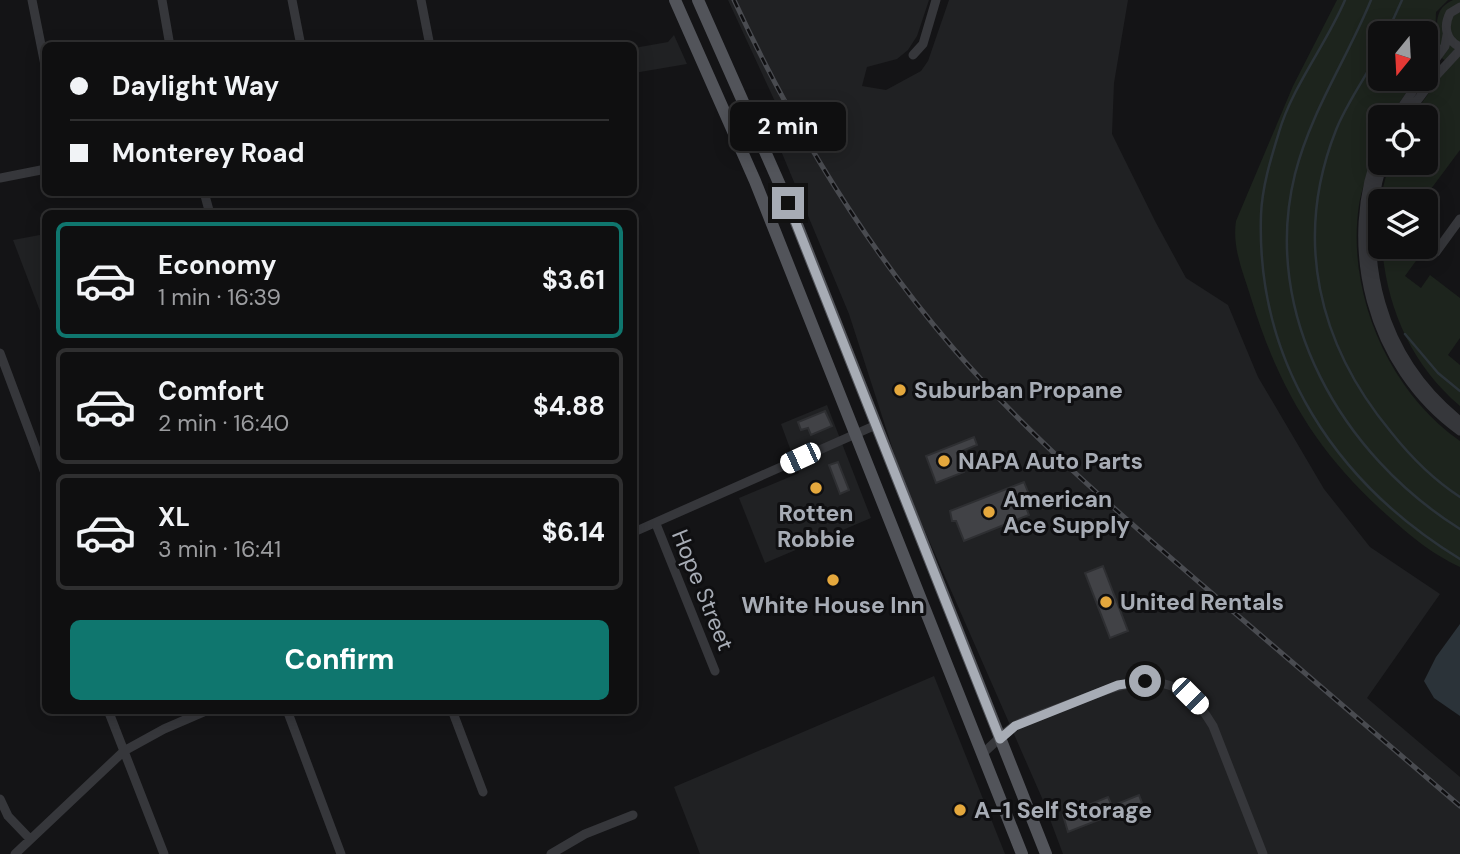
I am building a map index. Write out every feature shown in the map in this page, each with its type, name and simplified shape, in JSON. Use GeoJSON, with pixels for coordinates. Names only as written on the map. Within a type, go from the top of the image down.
{"type":"FeatureCollection","features":[{"type":"Feature","properties":{"kind":"main road"},"geometry":{"type":"LineString","coordinates":[[675,0],[740,146],[1022,854]]}},
{"type":"Feature","properties":{"kind":"main road"},"geometry":{"type":"LineString","coordinates":[[698,0],[794,217],[1046,854]]}},
{"type":"Feature","properties":{"kind":"main road"},"geometry":{"type":"LineString","coordinates":[[740,146],[758,137]]}},
{"type":"Feature","properties":{"kind":"street"},"geometry":{"type":"LineString","coordinates":[[32,0],[42,50]]}},
{"type":"Feature","properties":{"kind":"street"},"geometry":{"type":"LineString","coordinates":[[162,0],[169,42]]}},
{"type":"Feature","properties":{"kind":"street"},"geometry":{"type":"LineString","coordinates":[[292,0],[300,42]]}},
{"type":"Feature","properties":{"kind":"street"},"geometry":{"type":"LineString","coordinates":[[421,0],[429,42]]}},
{"type":"Feature","properties":{"kind":"street"},"geometry":{"type":"LineString","coordinates":[[913,55],[923,44],[936,0]]}},
{"type":"Feature","properties":{"kind":"street"},"geometry":{"type":"LineString","coordinates":[[1438,56],[1445,46],[1447,19],[1460,7]]}},
{"type":"Feature","properties":{"kind":"street"},"geometry":{"type":"LineString","coordinates":[[1414,105],[1460,48],[1447,34]]}},
{"type":"Feature","properties":{"kind":"street"},"geometry":{"type":"LineString","coordinates":[[0,178],[42,170]]}},
{"type":"Feature","properties":{"kind":"street"},"geometry":{"type":"LineString","coordinates":[[1370,175],[1362,228],[1365,278],[1371,304],[1396,361],[1419,395],[1460,431]]}},
{"type":"Feature","properties":{"kind":"street"},"geometry":{"type":"LineString","coordinates":[[1381,175],[1374,204],[1371,236],[1374,276],[1382,309],[1409,366],[1437,401],[1460,421]]}},
{"type":"Feature","properties":{"kind":"street"},"geometry":{"type":"LineString","coordinates":[[1438,249],[1460,219]]}},
{"type":"Feature","properties":{"kind":"street"},"geometry":{"type":"LineString","coordinates":[[0,353],[42,465]]}},
{"type":"Feature","properties":{"kind":"street"},"geometry":{"type":"LineString","coordinates":[[637,531],[876,425]]}},
{"type":"Feature","properties":{"kind":"street","name":"Hope Street"},"geometry":{"type":"LineString","coordinates":[[656,523],[715,671]]}},
{"type":"Feature","properties":{"kind":"street"},"geometry":{"type":"LineString","coordinates":[[983,753],[1015,726],[1118,685],[1155,681],[1174,686],[1197,702],[1213,726],[1263,854]]}},
{"type":"Feature","properties":{"kind":"street"},"geometry":{"type":"LineString","coordinates":[[110,714],[164,854]]}},
{"type":"Feature","properties":{"kind":"street"},"geometry":{"type":"LineString","coordinates":[[15,854],[124,751],[199,714]]}},
{"type":"Feature","properties":{"kind":"street"},"geometry":{"type":"LineString","coordinates":[[288,714],[341,854]]}},
{"type":"Feature","properties":{"kind":"street"},"geometry":{"type":"LineString","coordinates":[[454,714],[483,792]]}},
{"type":"Feature","properties":{"kind":"street"},"geometry":{"type":"LineString","coordinates":[[0,799],[8,816],[30,839]]}},
{"type":"Feature","properties":{"kind":"street"},"geometry":{"type":"LineString","coordinates":[[551,854],[585,834],[633,815]]}},
{"type":"Feature","properties":{"kind":"shaded area"},"geometry":{"type":"Polygon","coordinates":[[[728,0],[929,0],[917,36],[908,50],[897,59],[867,67],[862,86],[886,90],[921,71],[928,61],[949,0],[1128,0],[1114,83],[1112,134],[1155,221],[1186,278],[1228,305],[1258,377],[1324,489],[1370,547],[1440,594],[1367,698],[1460,777],[1460,854],[1063,854],[1042,798],[903,481],[849,314],[779,146],[791,136],[728,0]]]}},
{"type":"Feature","properties":{"kind":"shaded area"},"geometry":{"type":"Polygon","coordinates":[[[1337,0],[1448,0],[1436,12],[1436,21],[1368,21],[1368,91],[1407,91],[1398,105],[1368,105],[1368,173],[1359,205],[1357,238],[1359,272],[1366,305],[1393,367],[1412,395],[1434,420],[1460,441],[1460,567],[1422,544],[1387,515],[1340,467],[1320,443],[1287,389],[1262,330],[1237,250],[1236,221],[1293,86],[1337,0]]]}},
{"type":"Feature","properties":{"kind":"shaded area"},"geometry":{"type":"Polygon","coordinates":[[[1453,0],[1460,0],[1460,150],[1431,189],[1384,189],[1387,175],[1438,175],[1438,105],[1420,105],[1430,91],[1438,91],[1438,80],[1449,64],[1438,55],[1439,12],[1453,0]]]}},
{"type":"Feature","properties":{"kind":"shaded area"},"geometry":{"type":"Polygon","coordinates":[[[674,35],[687,64],[637,72],[637,47],[668,42],[674,35]]]}},
{"type":"Feature","properties":{"kind":"shaded area"},"geometry":{"type":"Polygon","coordinates":[[[42,235],[42,316],[13,240],[42,235]]]}},
{"type":"Feature","properties":{"kind":"shaded area"},"geometry":{"type":"Polygon","coordinates":[[[1384,259],[1417,259],[1405,276],[1421,288],[1430,275],[1460,298],[1460,338],[1448,355],[1460,365],[1460,406],[1428,373],[1416,354],[1396,314],[1384,259]]]}},
{"type":"Feature","properties":{"kind":"shaded area"},"geometry":{"type":"Polygon","coordinates":[[[827,405],[871,518],[765,563],[739,498],[799,473],[781,424],[827,405]]]}},
{"type":"Feature","properties":{"kind":"shaded area"},"geometry":{"type":"Polygon","coordinates":[[[1460,624],[1460,716],[1434,698],[1424,681],[1436,657],[1460,624]]]}},
{"type":"Feature","properties":{"kind":"shaded area"},"geometry":{"type":"Polygon","coordinates":[[[934,676],[1005,854],[700,854],[674,787],[934,676]]]}},
{"type":"Feature","properties":{"kind":"building"},"geometry":{"type":"Polygon","coordinates":[[[825,411],[832,426],[811,435],[808,428],[801,430],[798,422],[825,411]]]}},
{"type":"Feature","properties":{"kind":"building","name":"NAPA Auto Parts"},"geometry":{"type":"Polygon","coordinates":[[[974,437],[977,445],[957,453],[964,472],[936,483],[926,456],[974,437]]]}},
{"type":"Feature","properties":{"kind":"building","name":"Rotten Robbie"},"geometry":{"type":"Polygon","coordinates":[[[838,462],[849,490],[840,494],[829,465],[838,462]]]}},
{"type":"Feature","properties":{"kind":"building","name":"American Ace Supply"},"geometry":{"type":"Polygon","coordinates":[[[1024,482],[1034,507],[1027,510],[1029,515],[964,541],[956,521],[952,521],[950,511],[1024,482]]]}},
{"type":"Feature","properties":{"kind":"building","name":"United Rentals"},"geometry":{"type":"Polygon","coordinates":[[[1103,566],[1128,631],[1110,638],[1085,573],[1103,566]]]}},
{"type":"Feature","properties":{"kind":"building"},"geometry":{"type":"Polygon","coordinates":[[[1139,795],[1142,803],[1068,832],[1063,815],[1108,797],[1112,806],[1139,795]]]}},
{"type":"Feature","properties":{"kind":"waterway"},"geometry":{"type":"LineString","coordinates":[[1345,0],[1285,115],[1267,173],[1261,215],[1263,269],[1273,320],[1289,369],[1312,414],[1341,456],[1376,494],[1416,528],[1460,559]]}},
{"type":"Feature","properties":{"kind":"waterway"},"geometry":{"type":"LineString","coordinates":[[1371,0],[1310,129],[1295,174],[1287,227],[1289,279],[1301,329],[1320,377],[1347,421],[1380,462],[1418,498],[1460,529]]}},
{"type":"Feature","properties":{"kind":"waterway"},"geometry":{"type":"LineString","coordinates":[[1392,21],[1402,0]]}},
{"type":"Feature","properties":{"kind":"waterway"},"geometry":{"type":"LineString","coordinates":[[1368,70],[1336,130],[1323,171],[1316,211],[1315,250],[1320,289],[1330,327],[1366,398],[1414,459],[1460,497]]}},
{"type":"Feature","properties":{"kind":"waterway"},"geometry":{"type":"LineString","coordinates":[[1405,334],[1438,373],[1460,391]]}},
{"type":"Feature","properties":{"kind":"railway"},"geometry":{"type":"LineString","coordinates":[[734,0],[780,92],[859,225],[953,348],[1011,411],[1104,499],[1460,806]]}},
{"type":"Feature","properties":{"kind":"place","name":"Suburban Propane"},"geometry":{"type":"Point","coordinates":[900,390]}},
{"type":"Feature","properties":{"kind":"place","name":"NAPA Auto Parts"},"geometry":{"type":"Point","coordinates":[944,461]}},
{"type":"Feature","properties":{"kind":"place","name":"Rotten Robbie"},"geometry":{"type":"Point","coordinates":[816,488]}},
{"type":"Feature","properties":{"kind":"place","name":"American Ace Supply"},"geometry":{"type":"Point","coordinates":[989,512]}},
{"type":"Feature","properties":{"kind":"place","name":"White House Inn"},"geometry":{"type":"Point","coordinates":[833,580]}},
{"type":"Feature","properties":{"kind":"place","name":"United Rentals"},"geometry":{"type":"Point","coordinates":[1106,602]}},
{"type":"Feature","properties":{"kind":"place","name":"A-1 Self Storage"},"geometry":{"type":"Point","coordinates":[960,810]}},
{"type":"Feature","properties":{"kind":"route"},"geometry":{"type":"LineString","coordinates":[[788,203],[1000,739],[1015,726],[1118,685],[1145,681]]}}]}
